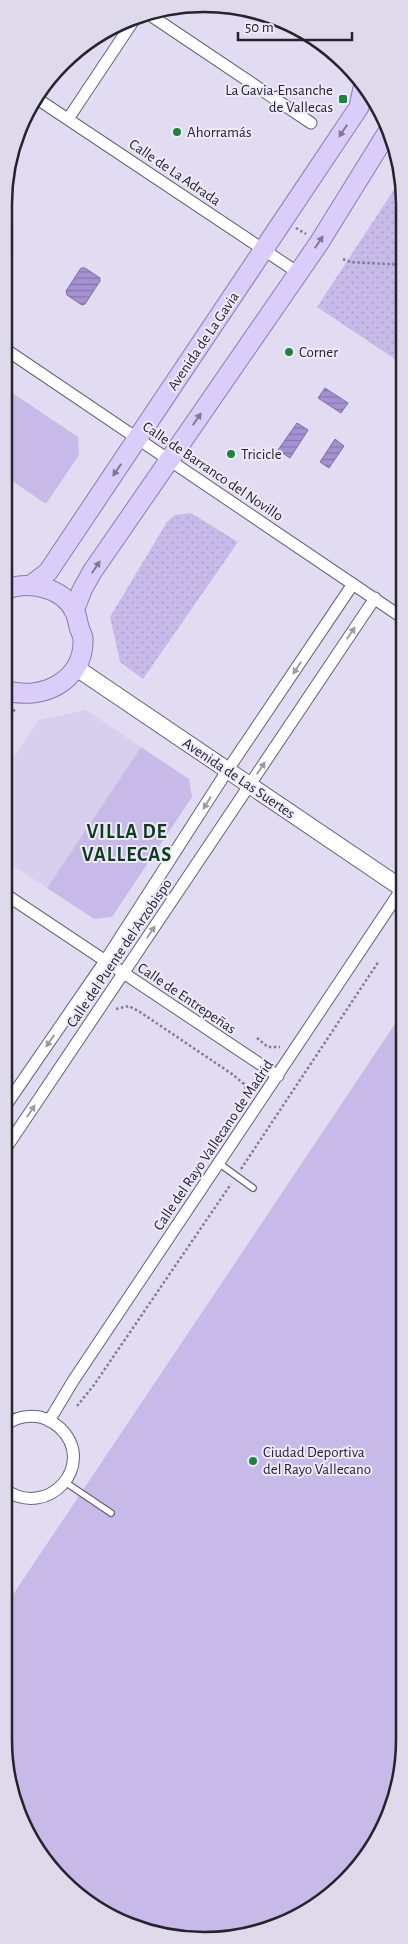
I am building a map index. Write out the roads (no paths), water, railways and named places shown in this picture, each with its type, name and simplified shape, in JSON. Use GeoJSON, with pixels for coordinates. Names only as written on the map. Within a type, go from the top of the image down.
{"type":"FeatureCollection","features":[{"type":"Feature","properties":{"kind":"main road","name":"Avenida de La Gavia"},"geometry":{"type":"LineString","coordinates":[[31,585],[48,572],[139,439],[359,108],[361,96]]}},
{"type":"Feature","properties":{"kind":"main road"},"geometry":{"type":"LineString","coordinates":[[74,611],[82,590],[92,572],[170,461],[297,272],[319,243],[384,139]]}},
{"type":"Feature","properties":{"kind":"main road"},"geometry":{"type":"LineString","coordinates":[[12,587],[31,585],[45,588],[62,597],[74,611],[83,638],[76,667],[67,678],[52,689],[13,699]]}},
{"type":"Feature","properties":{"kind":"main road","name":"Avenida de Las Suertes"},"geometry":{"type":"LineString","coordinates":[[76,667],[396,883]]}},
{"type":"Feature","properties":{"kind":"street"},"geometry":{"type":"LineString","coordinates":[[155,19],[311,124]]}},
{"type":"Feature","properties":{"kind":"street"},"geometry":{"type":"LineString","coordinates":[[68,119],[129,28]]}},
{"type":"Feature","properties":{"kind":"street","name":"Calle de La Adrada"},"geometry":{"type":"LineString","coordinates":[[42,102],[297,272]]}},
{"type":"Feature","properties":{"kind":"street","name":"Calle de Barranco del Novillo"},"geometry":{"type":"LineString","coordinates":[[12,354],[396,613]]}},
{"type":"Feature","properties":{"kind":"street","name":"Calle del Puente del Arzobispo"},"geometry":{"type":"LineString","coordinates":[[12,1096],[106,961],[227,770],[353,584]]}},
{"type":"Feature","properties":{"kind":"street","name":"Calle del Puente del Arzobispo"},"geometry":{"type":"LineString","coordinates":[[12,1139],[374,598]]}},
{"type":"Feature","properties":{"kind":"street","name":"Calle de Entrepeñas"},"geometry":{"type":"LineString","coordinates":[[12,899],[278,1076]]}},
{"type":"Feature","properties":{"kind":"street","name":"Calle del Rayo Vallecano de Madrid"},"geometry":{"type":"LineString","coordinates":[[49,1420],[396,899]]}},
{"type":"Feature","properties":{"kind":"street"},"geometry":{"type":"LineString","coordinates":[[12,1421],[17,1418],[30,1416],[49,1420],[64,1432],[70,1444],[73,1457],[71,1470],[65,1482],[52,1494],[35,1499],[23,1499],[12,1495]]}},
{"type":"Feature","properties":{"kind":"lane"},"geometry":{"type":"LineString","coordinates":[[220,1164],[253,1188]]}},
{"type":"Feature","properties":{"kind":"lane"},"geometry":{"type":"LineString","coordinates":[[65,1482],[111,1513]]}},
{"type":"Feature","properties":{"kind":"place","name":"La Gavia-Ensanche de Vallecas"},"geometry":{"type":"Point","coordinates":[343,99]}},
{"type":"Feature","properties":{"kind":"place","name":"Ahorramás"},"geometry":{"type":"Point","coordinates":[177,132]}},
{"type":"Feature","properties":{"kind":"place","name":"Corner"},"geometry":{"type":"Point","coordinates":[289,352]}},
{"type":"Feature","properties":{"kind":"place","name":"Tricicle"},"geometry":{"type":"Point","coordinates":[231,454]}},
{"type":"Feature","properties":{"kind":"place","name":"Ciudad Deportiva del Rayo Vallecano"},"geometry":{"type":"Point","coordinates":[253,1461]}},
{"type":"Feature","properties":{"kind":"district","name":"VILLA DE VALLECAS"},"geometry":{"type":"Point","coordinates":[127,842]}}]}
